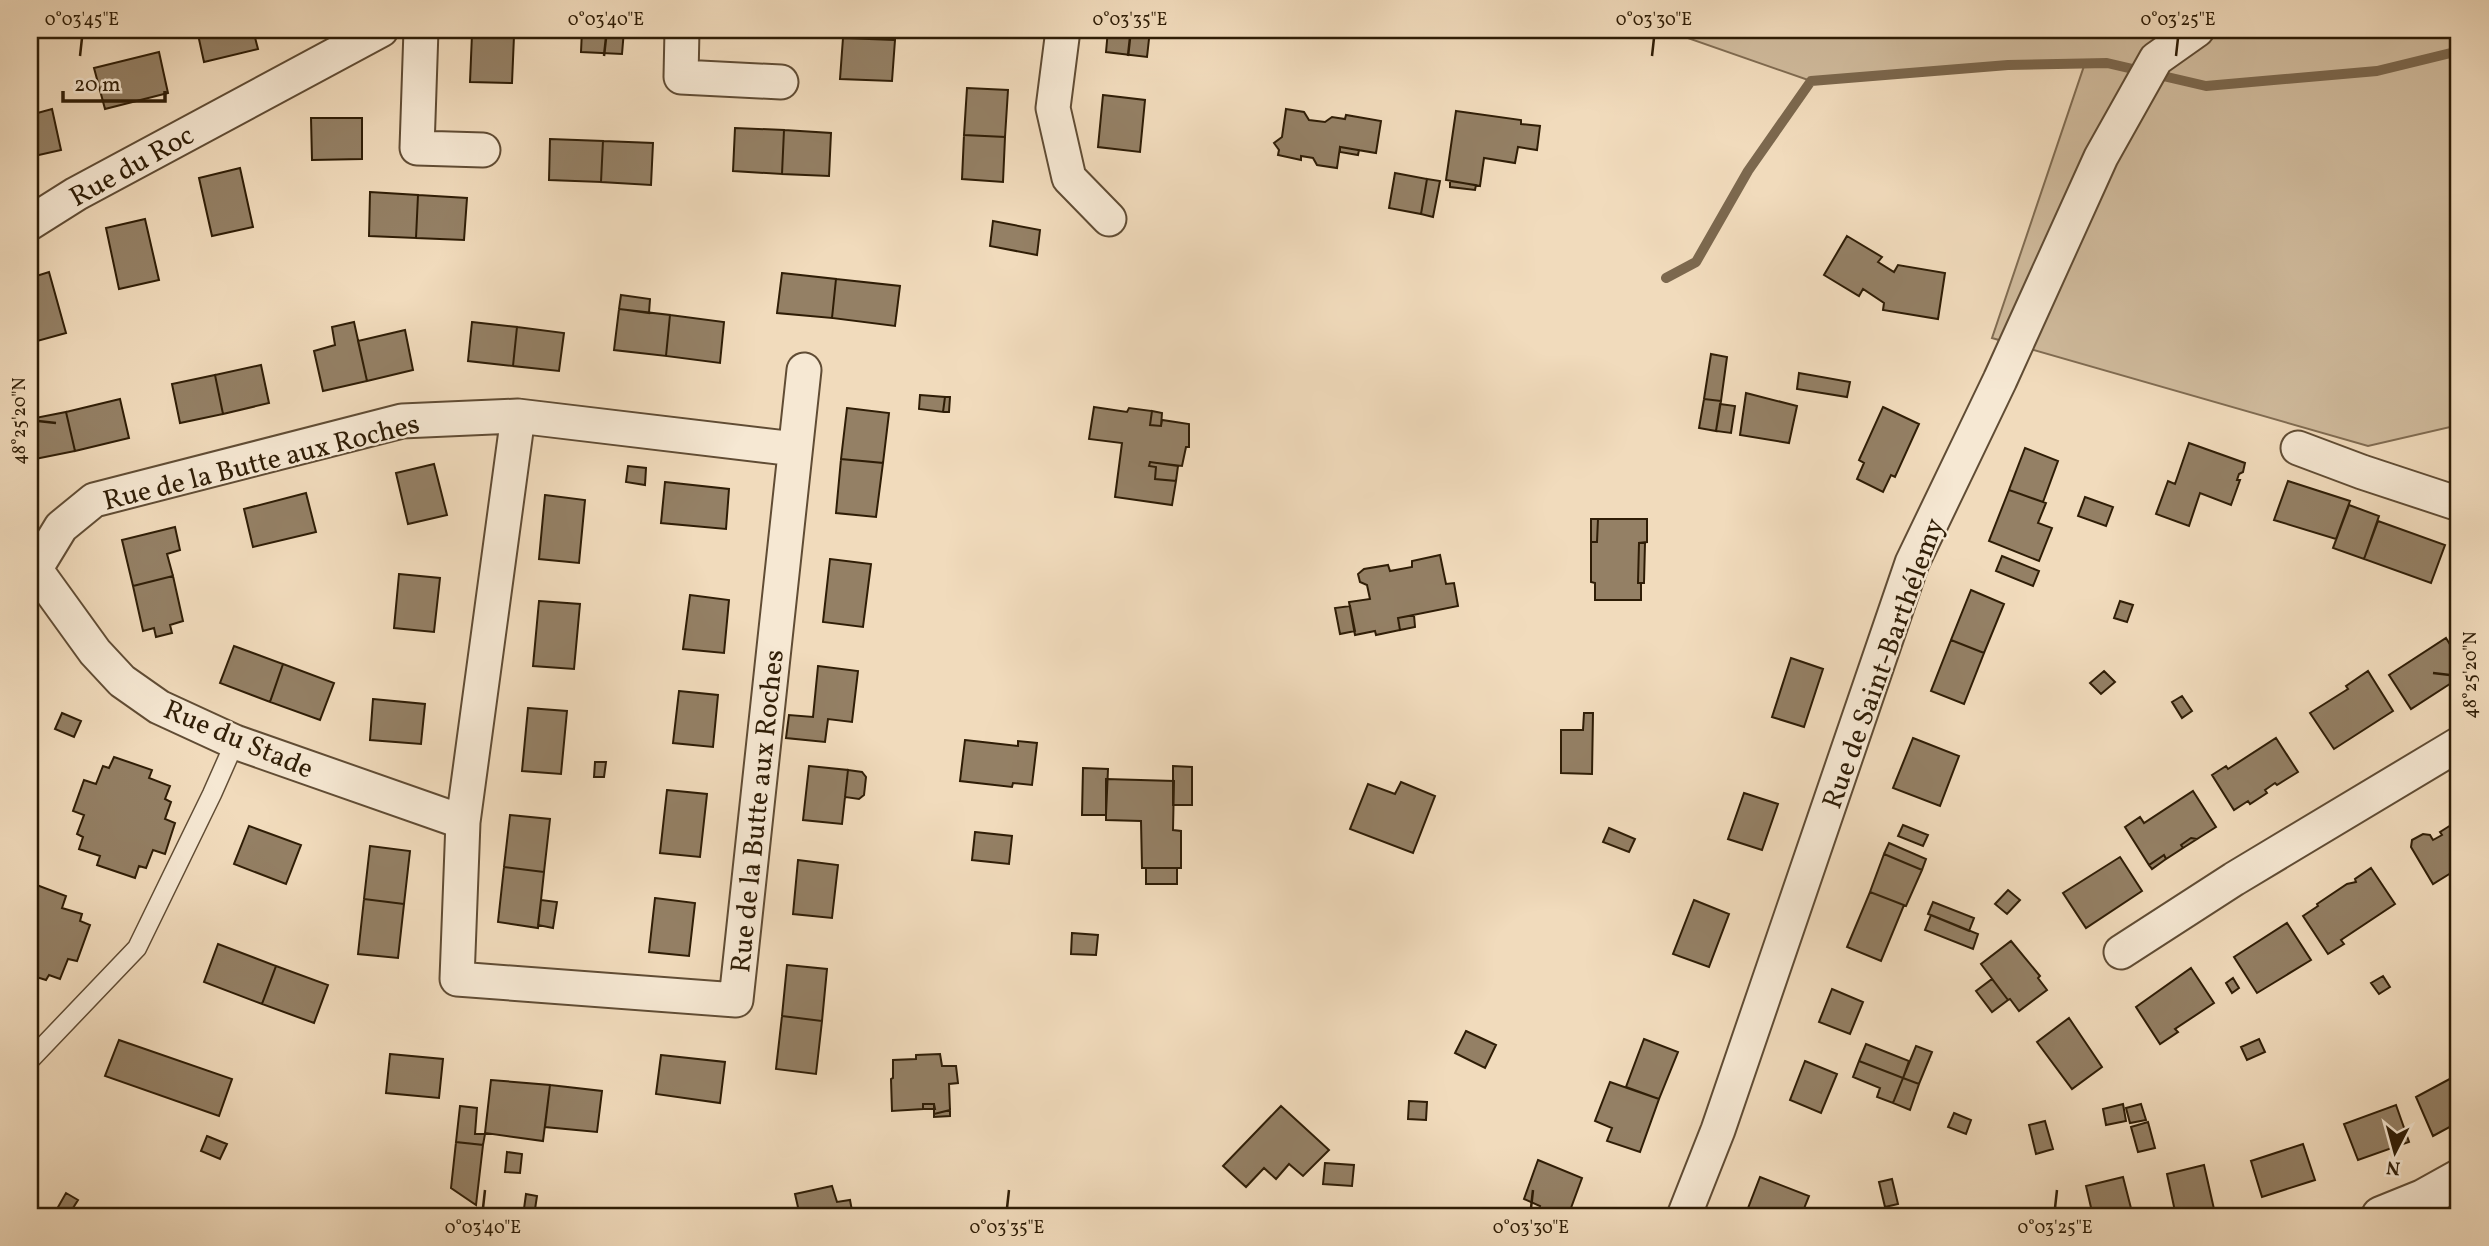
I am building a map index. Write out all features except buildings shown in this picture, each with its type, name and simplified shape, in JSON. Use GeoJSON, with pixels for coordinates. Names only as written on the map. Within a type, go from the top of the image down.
{"type":"FeatureCollection","features":[{"type":"Feature","properties":{"kind":"street","name":"Rue du Roc"},"geometry":{"type":"LineString","coordinates":[[30,223],[76,194],[381,30]]}},
{"type":"Feature","properties":{"kind":"street"},"geometry":{"type":"LineString","coordinates":[[421,30],[417,148],[483,149]]}},
{"type":"Feature","properties":{"kind":"street"},"geometry":{"type":"LineString","coordinates":[[682,30],[681,77],[781,82]]}},
{"type":"Feature","properties":{"kind":"street"},"geometry":{"type":"LineString","coordinates":[[1063,30],[1053,108],[1069,178],[1109,219]]}},
{"type":"Feature","properties":{"kind":"street","name":"Rue de Saint-Barthélemy"},"geometry":{"type":"LineString","coordinates":[[1684,1216],[1718,1130],[1912,563],[2000,380],[2101,158],[2156,59],[2197,30]]}},
{"type":"Feature","properties":{"kind":"street","name":"Rue de la Butte aux Roches"},"geometry":{"type":"LineString","coordinates":[[518,416],[463,822],[457,979],[736,1000],[804,370]]}},
{"type":"Feature","properties":{"kind":"street","name":"Rue de la Butte aux Roches"},"geometry":{"type":"LineString","coordinates":[[32,568],[61,527],[94,500],[402,421],[518,416],[796,449]]}},
{"type":"Feature","properties":{"kind":"street"},"geometry":{"type":"LineString","coordinates":[[2298,448],[2459,504]]}},
{"type":"Feature","properties":{"kind":"street","name":"Rue du Stade"},"geometry":{"type":"LineString","coordinates":[[32,568],[95,653],[122,681],[159,707],[235,742],[463,822]]}},
{"type":"Feature","properties":{"kind":"street"},"geometry":{"type":"LineString","coordinates":[[2121,952],[2234,878],[2459,744]]}},
{"type":"Feature","properties":{"kind":"street"},"geometry":{"type":"LineString","coordinates":[[2381,1216],[2423,1199],[2459,1179]]}},
{"type":"Feature","properties":{"kind":"lane"},"geometry":{"type":"LineString","coordinates":[[30,1060],[137,948],[235,742]]}},
{"type":"Feature","properties":{"kind":"shaded area"},"geometry":{"type":"Polygon","coordinates":[[[1676,30],[2459,30],[2459,425],[2368,446],[1992,338],[2086,60],[1811,81],[1679,35],[1676,30]]]}},
{"type":"Feature","properties":{"kind":"waterway"},"geometry":{"type":"LineString","coordinates":[[1666,278],[1696,262],[1748,171],[1811,81],[2008,65],[2107,63],[2206,86],[2377,71],[2459,51]]}}]}
